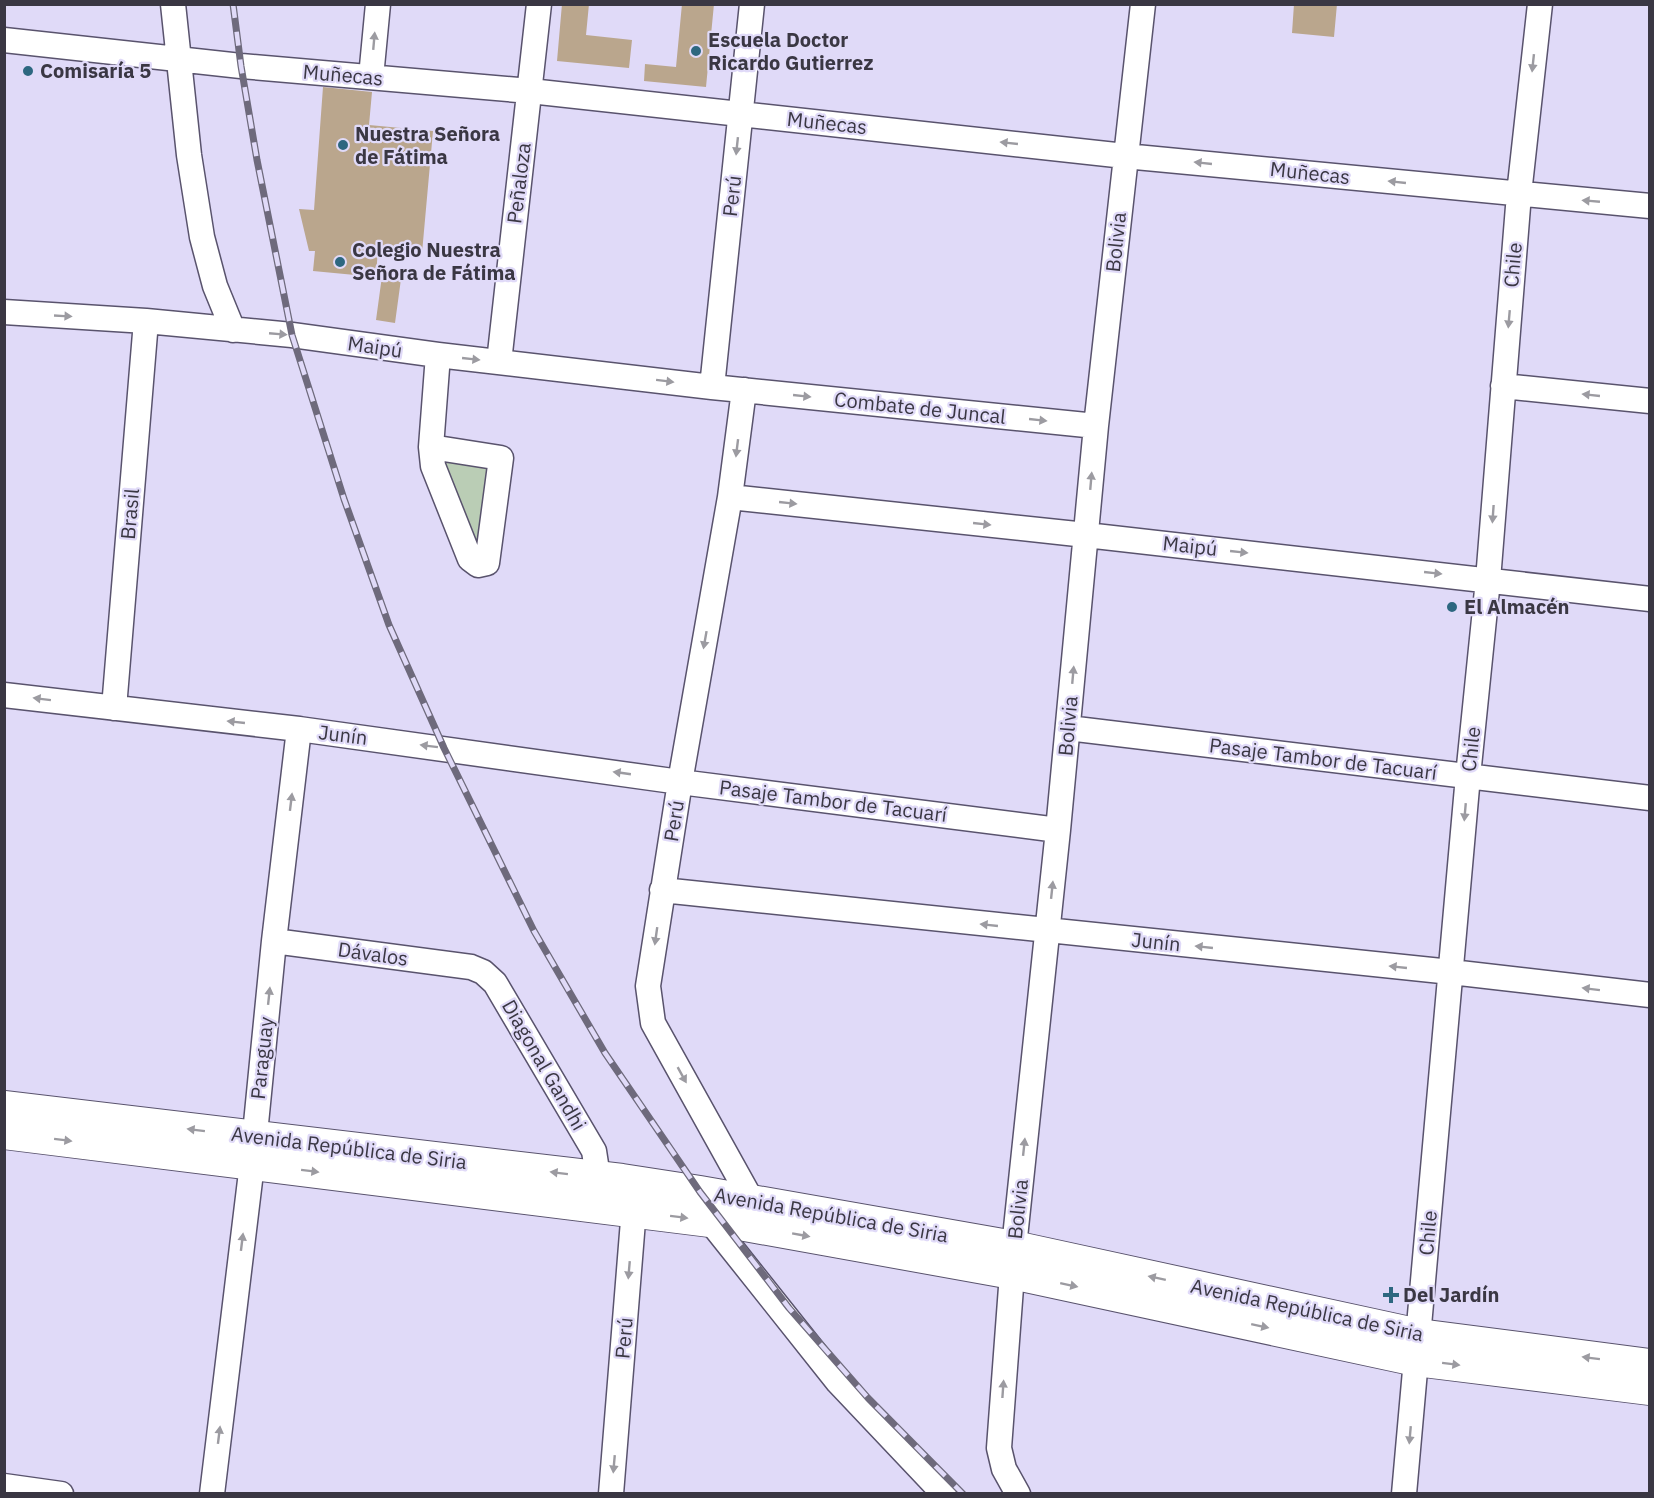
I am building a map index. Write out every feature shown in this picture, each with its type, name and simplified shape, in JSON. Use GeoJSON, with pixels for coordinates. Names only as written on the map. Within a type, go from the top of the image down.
{"type":"FeatureCollection","features":[{"type":"Feature","properties":{"kind":"main road","name":"Avenida República de Siria"},"geometry":{"type":"LineString","coordinates":[[4,1107],[253,1151],[635,1197],[756,1214],[1013,1260],[1418,1348],[1650,1389]]}},
{"type":"Feature","properties":{"kind":"main road","name":"Avenida República de Siria"},"geometry":{"type":"LineString","coordinates":[[4,1133],[598,1177],[635,1197],[710,1221],[723,1221],[756,1214]]}},
{"type":"Feature","properties":{"kind":"main road","name":"Avenida República de Siria"},"geometry":{"type":"LineString","coordinates":[[1418,1348],[1650,1365]]}},
{"type":"Feature","properties":{"kind":"street"},"geometry":{"type":"LineString","coordinates":[[173,4],[189,155],[202,237],[215,286],[233,330]]}},
{"type":"Feature","properties":{"kind":"street"},"geometry":{"type":"LineString","coordinates":[[371,77],[378,4]]}},
{"type":"Feature","properties":{"kind":"street","name":"Peñaloza"},"geometry":{"type":"LineString","coordinates":[[499,362],[539,4]]}},
{"type":"Feature","properties":{"kind":"street","name":"Perú"},"geometry":{"type":"LineString","coordinates":[[712,387],[752,4]]}},
{"type":"Feature","properties":{"kind":"street","name":"Bolivia"},"geometry":{"type":"LineString","coordinates":[[1018,1494],[1004,1468],[999,1448],[1013,1260],[1058,830],[1096,426],[1143,4]]}},
{"type":"Feature","properties":{"kind":"street","name":"Chile"},"geometry":{"type":"LineString","coordinates":[[1404,1494],[1468,776],[1488,580],[1519,194],[1540,4]]}},
{"type":"Feature","properties":{"kind":"street","name":"Muñecas"},"geometry":{"type":"LineString","coordinates":[[4,40],[530,91],[1125,156],[1650,206]]}},
{"type":"Feature","properties":{"kind":"street","name":"Maipú"},"geometry":{"type":"LineString","coordinates":[[4,312],[146,321],[292,335],[438,356],[744,390]]}},
{"type":"Feature","properties":{"kind":"street","name":"Brasil"},"geometry":{"type":"LineString","coordinates":[[114,708],[146,321]]}},
{"type":"Feature","properties":{"kind":"street"},"geometry":{"type":"LineString","coordinates":[[431,447],[501,458],[487,563],[478,566],[470,559],[433,466],[431,447],[438,356]]}},
{"type":"Feature","properties":{"kind":"street"},"geometry":{"type":"LineString","coordinates":[[1503,386],[1650,401]]}},
{"type":"Feature","properties":{"kind":"street","name":"Perú"},"geometry":{"type":"LineString","coordinates":[[744,390],[730,497],[680,782],[648,986],[653,1023],[756,1214]]}},
{"type":"Feature","properties":{"kind":"street","name":"Combate de Juncal"},"geometry":{"type":"LineString","coordinates":[[744,390],[1096,426]]}},
{"type":"Feature","properties":{"kind":"street","name":"Maipú"},"geometry":{"type":"LineString","coordinates":[[730,497],[1086,534],[1650,599]]}},
{"type":"Feature","properties":{"kind":"street","name":"Junín"},"geometry":{"type":"LineString","coordinates":[[4,695],[299,729],[680,782]]}},
{"type":"Feature","properties":{"kind":"street","name":"Pasaje Tambor de Tacuarí"},"geometry":{"type":"LineString","coordinates":[[1068,728],[1650,798]]}},
{"type":"Feature","properties":{"kind":"street","name":"Paraguay"},"geometry":{"type":"LineString","coordinates":[[212,1494],[253,1151],[274,941],[299,729]]}},
{"type":"Feature","properties":{"kind":"street","name":"Pasaje Tambor de Tacuarí"},"geometry":{"type":"LineString","coordinates":[[680,782],[1058,830]]}},
{"type":"Feature","properties":{"kind":"street","name":"Junín"},"geometry":{"type":"LineString","coordinates":[[662,891],[1451,972],[1650,995]]}},
{"type":"Feature","properties":{"kind":"street","name":"Dávalos"},"geometry":{"type":"LineString","coordinates":[[274,941],[471,967]]}},
{"type":"Feature","properties":{"kind":"street","name":"Diagonal Gandhi"},"geometry":{"type":"LineString","coordinates":[[471,967],[483,972],[495,982],[594,1151],[598,1177]]}},
{"type":"Feature","properties":{"kind":"street","name":"Perú"},"geometry":{"type":"LineString","coordinates":[[611,1494],[635,1197]]}},
{"type":"Feature","properties":{"kind":"street"},"geometry":{"type":"LineString","coordinates":[[710,1221],[838,1382],[944,1494]]}},
{"type":"Feature","properties":{"kind":"street"},"geometry":{"type":"LineString","coordinates":[[4,1486],[61,1494]]}},
{"type":"Feature","properties":{"kind":"green space"},"geometry":{"type":"Polygon","coordinates":[[[442,454],[493,464],[479,549],[442,454]]]}},
{"type":"Feature","properties":{"kind":"building"},"geometry":{"type":"Polygon","coordinates":[[[562,4],[589,4],[586,35],[632,40],[629,68],[557,61],[562,4]]]}},
{"type":"Feature","properties":{"kind":"building"},"geometry":{"type":"Polygon","coordinates":[[[682,4],[714,4],[706,87],[644,81],[645,64],[676,67],[682,4]]]}},
{"type":"Feature","properties":{"kind":"building"},"geometry":{"type":"Polygon","coordinates":[[[1294,4],[1337,4],[1334,37],[1292,33],[1294,4]]]}},
{"type":"Feature","properties":{"kind":"building"},"geometry":{"type":"Polygon","coordinates":[[[323,87],[372,92],[369,125],[433,131],[422,253],[378,248],[376,277],[313,271],[315,251],[309,251],[299,209],[314,210],[323,87]]]}},
{"type":"Feature","properties":{"kind":"building"},"geometry":{"type":"Polygon","coordinates":[[[382,276],[401,279],[395,323],[376,320],[382,276]]]}},
{"type":"Feature","properties":{"kind":"railway"},"geometry":{"type":"LineString","coordinates":[[233,4],[257,160],[292,335],[344,499],[389,625],[444,748],[534,931],[605,1053],[700,1192],[789,1308],[868,1398],[963,1494]]}},
{"type":"Feature","properties":{"kind":"place","name":"Escuela Doctor Ricardo Gutierrez"},"geometry":{"type":"Point","coordinates":[696,51]}},
{"type":"Feature","properties":{"kind":"place","name":"Comisaría 5"},"geometry":{"type":"Point","coordinates":[28,71]}},
{"type":"Feature","properties":{"kind":"place","name":"Nuestra Señora de Fátima"},"geometry":{"type":"Point","coordinates":[343,145]}},
{"type":"Feature","properties":{"kind":"place","name":"Colegio Nuestra Señora de Fátima"},"geometry":{"type":"Point","coordinates":[340,262]}},
{"type":"Feature","properties":{"kind":"place","name":"El Almacén"},"geometry":{"type":"Point","coordinates":[1452,607]}},
{"type":"Feature","properties":{"kind":"place","name":"Del Jardín"},"geometry":{"type":"Point","coordinates":[1391,1295]}}]}
